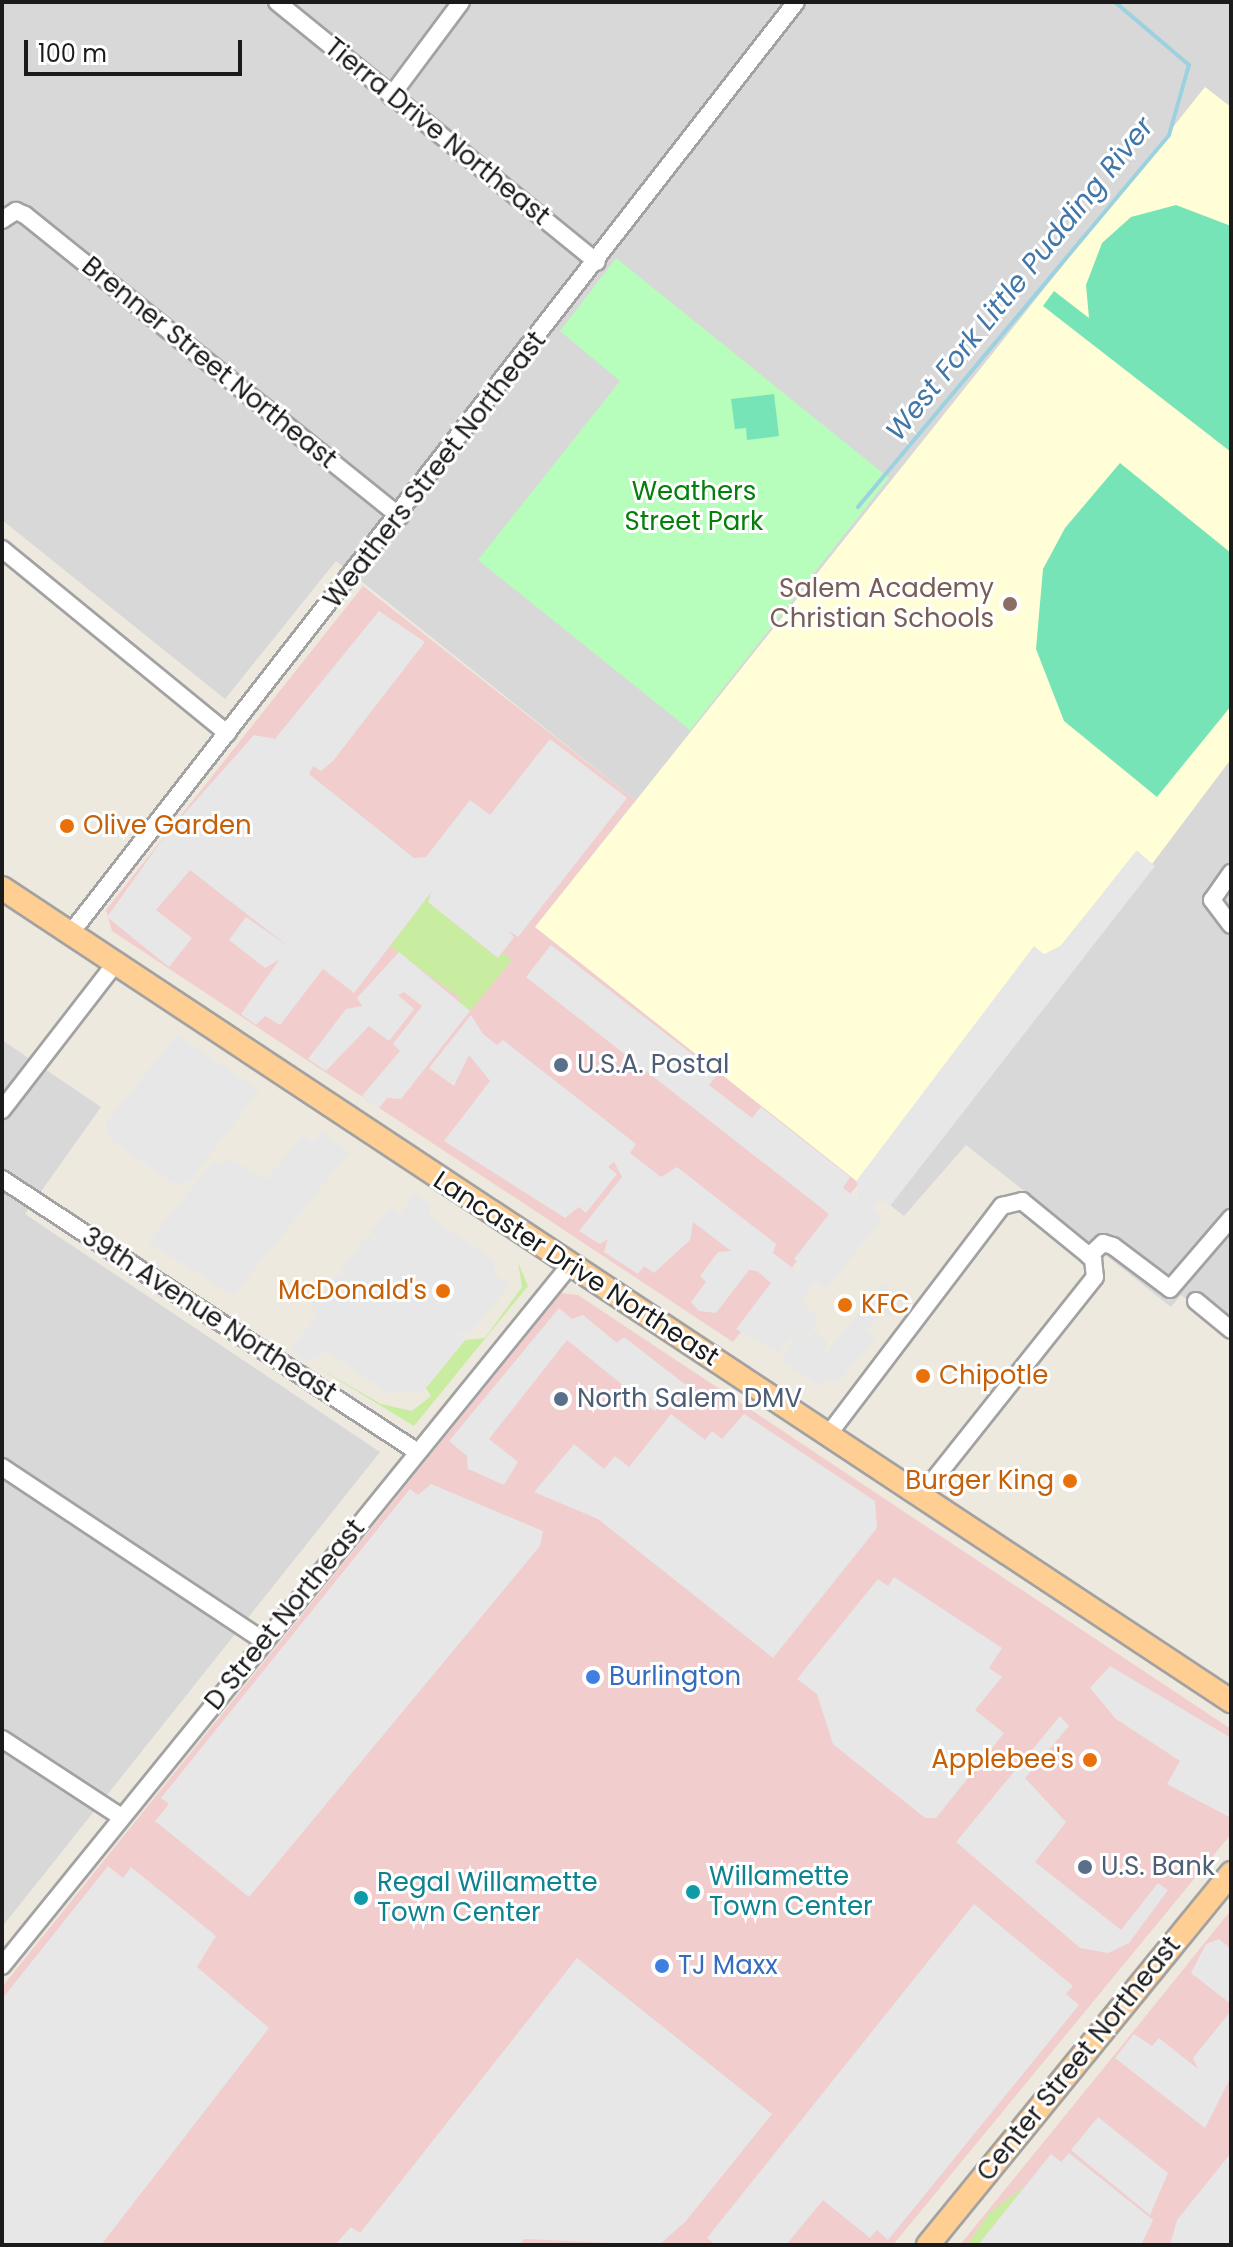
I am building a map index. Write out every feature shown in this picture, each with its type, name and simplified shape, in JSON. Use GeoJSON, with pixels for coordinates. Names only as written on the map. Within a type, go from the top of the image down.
{"type":"FeatureCollection","features":[{"type":"Feature","properties":{"kind":"main road","name":"Lancaster Drive Northeast"},"geometry":{"type":"LineString","coordinates":[[2,888],[1231,1701]]}},
{"type":"Feature","properties":{"kind":"main road","name":"Center Street Northeast"},"geometry":{"type":"LineString","coordinates":[[928,2245],[1231,1873]]}},
{"type":"Feature","properties":{"kind":"street","name":"Tierra Drive Northeast"},"geometry":{"type":"LineString","coordinates":[[277,2],[597,262]]}},
{"type":"Feature","properties":{"kind":"street"},"geometry":{"type":"LineString","coordinates":[[391,96],[461,2]]}},
{"type":"Feature","properties":{"kind":"street","name":"Weathers Street Northeast"},"geometry":{"type":"LineString","coordinates":[[70,934],[400,516],[796,2]]}},
{"type":"Feature","properties":{"kind":"street","name":"Brenner Street Northeast"},"geometry":{"type":"LineString","coordinates":[[2,220],[16,211],[400,516]]}},
{"type":"Feature","properties":{"kind":"street"},"geometry":{"type":"LineString","coordinates":[[2,549],[227,733]]}},
{"type":"Feature","properties":{"kind":"street"},"geometry":{"type":"LineString","coordinates":[[1231,873],[1212,900],[1231,925]]}},
{"type":"Feature","properties":{"kind":"street"},"geometry":{"type":"LineString","coordinates":[[2,1110],[115,964]]}},
{"type":"Feature","properties":{"kind":"street","name":"39th Avenue Northeast"},"geometry":{"type":"LineString","coordinates":[[2,1179],[417,1452]]}},
{"type":"Feature","properties":{"kind":"street"},"geometry":{"type":"LineString","coordinates":[[828,1435],[1012,1200],[1093,1262]]}},
{"type":"Feature","properties":{"kind":"street"},"geometry":{"type":"LineString","coordinates":[[920,1497],[1093,1262],[1103,1243],[1113,1246],[1170,1289],[1231,1218]]}},
{"type":"Feature","properties":{"kind":"street","name":"D Street Northeast"},"geometry":{"type":"LineString","coordinates":[[2,1966],[570,1265]]}},
{"type":"Feature","properties":{"kind":"street"},"geometry":{"type":"LineString","coordinates":[[1196,1301],[1231,1330]]}},
{"type":"Feature","properties":{"kind":"street"},"geometry":{"type":"LineString","coordinates":[[2,1467],[264,1641]]}},
{"type":"Feature","properties":{"kind":"street"},"geometry":{"type":"LineString","coordinates":[[2,1739],[121,1817]]}},
{"type":"Feature","properties":{"kind":"shaded area"},"geometry":{"type":"Polygon","coordinates":[[[2,2],[1231,2],[1231,1334],[1181,1295],[1171,1307],[966,1145],[904,1216],[535,927],[635,800],[336,561],[225,699],[2,520],[2,2]]]}},
{"type":"Feature","properties":{"kind":"shaded area","name":"Salem Academy Christian Schools"},"geometry":{"type":"Polygon","coordinates":[[[1205,87],[1231,107],[1231,759],[1152,864],[1137,851],[1039,973],[986,1018],[859,1183],[535,927],[1205,87]]]}},
{"type":"Feature","properties":{"kind":"shaded area"},"geometry":{"type":"Polygon","coordinates":[[[363,586],[635,800],[535,927],[859,1183],[733,1342],[112,931],[106,910],[363,586]]]}},
{"type":"Feature","properties":{"kind":"shaded area"},"geometry":{"type":"Polygon","coordinates":[[[379,611],[425,642],[333,761],[321,771],[313,766],[309,774],[414,858],[426,857],[470,800],[490,815],[550,739],[627,798],[518,937],[509,931],[514,937],[498,958],[428,902],[432,891],[354,993],[323,969],[280,1025],[265,1016],[256,1025],[241,1014],[279,960],[265,968],[229,940],[246,917],[288,946],[190,870],[156,910],[192,938],[169,967],[107,917],[167,833],[254,735],[275,739],[379,611]]]}},
{"type":"Feature","properties":{"kind":"shaded area"},"geometry":{"type":"Polygon","coordinates":[[[1136,851],[1155,866],[890,1206],[881,1199],[873,1210],[882,1218],[826,1290],[815,1282],[801,1302],[819,1319],[805,1338],[814,1330],[828,1342],[825,1354],[883,1283],[902,1301],[891,1316],[880,1312],[867,1330],[875,1338],[838,1383],[826,1379],[820,1386],[781,1361],[801,1325],[779,1353],[736,1329],[771,1283],[757,1271],[749,1270],[716,1313],[699,1311],[691,1302],[706,1282],[700,1276],[718,1252],[731,1251],[693,1222],[690,1240],[654,1273],[644,1266],[638,1274],[604,1252],[608,1239],[600,1244],[579,1231],[622,1177],[614,1162],[608,1167],[617,1174],[586,1213],[579,1207],[565,1218],[444,1141],[490,1081],[469,1055],[454,1086],[429,1068],[471,1015],[483,1034],[497,1045],[503,1040],[636,1144],[630,1153],[661,1177],[677,1167],[776,1244],[773,1253],[798,1272],[803,1266],[794,1259],[829,1214],[526,977],[551,945],[718,1074],[709,1085],[752,1118],[761,1107],[850,1177],[843,1188],[858,1199],[857,1180],[1034,946],[1044,954],[1062,945],[1136,851]]]}},
{"type":"Feature","properties":{"kind":"shaded area"},"geometry":{"type":"Polygon","coordinates":[[[399,952],[470,1011],[401,1099],[387,1098],[379,1108],[362,1096],[400,1051],[393,1044],[422,1006],[404,992],[398,995],[414,1009],[389,1041],[369,1026],[326,1071],[308,1059],[346,1009],[362,1006],[357,998],[399,952]]]}},
{"type":"Feature","properties":{"kind":"shaded area"},"geometry":{"type":"Polygon","coordinates":[[[177,1035],[259,1090],[190,1181],[176,1185],[114,1143],[105,1124],[177,1035]]]}},
{"type":"Feature","properties":{"kind":"shaded area"},"geometry":{"type":"Polygon","coordinates":[[[2,1040],[101,1107],[25,1214],[380,1452],[2,1927],[2,1040]]]}},
{"type":"Feature","properties":{"kind":"shaded area"},"geometry":{"type":"Polygon","coordinates":[[[322,1131],[349,1153],[233,1296],[148,1242],[214,1160],[222,1166],[229,1159],[267,1179],[303,1135],[313,1142],[322,1131]]]}},
{"type":"Feature","properties":{"kind":"shaded area"},"geometry":{"type":"Polygon","coordinates":[[[414,1193],[430,1204],[430,1217],[492,1259],[498,1278],[511,1283],[470,1334],[456,1332],[466,1339],[423,1391],[387,1393],[327,1351],[307,1362],[290,1350],[318,1315],[311,1306],[337,1273],[348,1279],[341,1269],[367,1236],[378,1242],[371,1232],[390,1208],[400,1215],[414,1193]]]}},
{"type":"Feature","properties":{"kind":"shaded area","name":"Willamette Town Center"},"geometry":{"type":"Polygon","coordinates":[[[561,1293],[578,1295],[1231,1729],[1231,1834],[893,2245],[2,2245],[2,1987],[561,1293]]]}},
{"type":"Feature","properties":{"kind":"shaded area"},"geometry":{"type":"Polygon","coordinates":[[[559,1308],[572,1319],[583,1315],[617,1343],[624,1337],[691,1389],[684,1398],[673,1390],[655,1411],[567,1340],[489,1439],[518,1462],[504,1485],[468,1469],[467,1456],[449,1441],[559,1308]]]}},
{"type":"Feature","properties":{"kind":"shaded area"},"geometry":{"type":"Polygon","coordinates":[[[671,1414],[705,1440],[712,1431],[722,1439],[744,1414],[875,1501],[877,1528],[773,1658],[598,1519],[534,1492],[574,1444],[604,1469],[615,1456],[629,1467],[671,1414]]]}},
{"type":"Feature","properties":{"kind":"shaded area"},"geometry":{"type":"Polygon","coordinates":[[[431,1484],[543,1531],[540,1546],[249,1897],[155,1821],[169,1804],[161,1798],[410,1489],[418,1495],[431,1484]]]}},
{"type":"Feature","properties":{"kind":"shaded area"},"geometry":{"type":"Polygon","coordinates":[[[894,1577],[1002,1648],[989,1668],[1002,1677],[975,1710],[1004,1733],[936,1818],[925,1818],[833,1744],[817,1694],[797,1679],[878,1579],[888,1586],[894,1577]]]}},
{"type":"Feature","properties":{"kind":"shaded area"},"geometry":{"type":"Polygon","coordinates":[[[1110,1666],[1231,1738],[1229,1817],[1167,1784],[1180,1761],[1116,1719],[1090,1688],[1110,1666]]]}},
{"type":"Feature","properties":{"kind":"shaded area"},"geometry":{"type":"Polygon","coordinates":[[[1060,1716],[1069,1726],[1025,1778],[1066,1822],[1035,1862],[1121,1930],[1158,1883],[1168,1890],[1129,1943],[1108,1953],[1080,1948],[956,1842],[1060,1716]]]}},
{"type":"Feature","properties":{"kind":"shaded area"},"geometry":{"type":"Polygon","coordinates":[[[108,1866],[123,1878],[131,1867],[216,1936],[197,1967],[269,2028],[101,2245],[4,2245],[2,1999],[108,1866]]]}},
{"type":"Feature","properties":{"kind":"shaded area"},"geometry":{"type":"Polygon","coordinates":[[[974,1904],[1073,1986],[1066,1994],[1079,2005],[888,2240],[877,2230],[870,2238],[823,2200],[786,2245],[716,2245],[707,2238],[974,1904]]]}},
{"type":"Feature","properties":{"kind":"shaded area"},"geometry":{"type":"Polygon","coordinates":[[[1231,1910],[1231,2245],[960,2245],[1124,2043],[1231,1910]]]}},
{"type":"Feature","properties":{"kind":"shaded area"},"geometry":{"type":"Polygon","coordinates":[[[1219,1939],[1231,1949],[1231,2004],[1191,1973],[1206,1944],[1219,1939]]]}},
{"type":"Feature","properties":{"kind":"shaded area"},"geometry":{"type":"Polygon","coordinates":[[[577,1958],[772,2114],[685,2222],[659,2245],[524,2239],[519,2245],[335,2245],[351,2227],[360,2233],[577,1958]]]}},
{"type":"Feature","properties":{"kind":"shaded area"},"geometry":{"type":"Polygon","coordinates":[[[1231,2011],[1231,2077],[1205,2128],[1115,2058],[1134,2034],[1152,2046],[1159,2038],[1198,2069],[1193,2058],[1231,2011]]]}},
{"type":"Feature","properties":{"kind":"shaded area"},"geometry":{"type":"Polygon","coordinates":[[[1098,2117],[1168,2173],[1150,2215],[1071,2150],[1098,2117]]]}},
{"type":"Feature","properties":{"kind":"shaded area"},"geometry":{"type":"Polygon","coordinates":[[[1069,2153],[1153,2220],[1141,2245],[978,2245],[1051,2154],[1061,2162],[1069,2153]]]}},
{"type":"Feature","properties":{"kind":"shaded area"},"geometry":{"type":"Polygon","coordinates":[[[1231,2153],[1231,2245],[1170,2245],[1177,2220],[1231,2153]]]}},
{"type":"Feature","properties":{"kind":"green space"},"geometry":{"type":"Polygon","coordinates":[[[1176,205],[1231,226],[1231,452],[1043,306],[1054,291],[1089,318],[1086,285],[1102,243],[1131,217],[1176,205]]]}},
{"type":"Feature","properties":{"kind":"green space","name":"Weathers Street Park"},"geometry":{"type":"Polygon","coordinates":[[[616,258],[889,478],[690,730],[478,560],[620,381],[560,331],[616,258]]]}},
{"type":"Feature","properties":{"kind":"green space"},"geometry":{"type":"Polygon","coordinates":[[[774,394],[779,436],[747,440],[746,428],[735,429],[731,399],[774,394]]]}},
{"type":"Feature","properties":{"kind":"green space"},"geometry":{"type":"Polygon","coordinates":[[[1120,463],[1231,553],[1231,706],[1157,797],[1064,721],[1036,649],[1043,569],[1065,528],[1120,463]]]}},
{"type":"Feature","properties":{"kind":"green space"},"geometry":{"type":"Polygon","coordinates":[[[432,891],[428,902],[497,958],[504,953],[512,960],[470,1011],[456,1007],[461,999],[390,946],[432,891]]]}},
{"type":"Feature","properties":{"kind":"green space"},"geometry":{"type":"Polygon","coordinates":[[[518,1262],[528,1286],[414,1426],[312,1364],[381,1404],[412,1411],[431,1396],[426,1388],[465,1340],[485,1338],[522,1287],[518,1262]]]}},
{"type":"Feature","properties":{"kind":"green space"},"geometry":{"type":"Polygon","coordinates":[[[1025,2186],[978,2245],[967,2245],[989,2213],[1025,2186]]]}},
{"type":"Feature","properties":{"kind":"waterway","name":"West Fork Little Pudding River"},"geometry":{"type":"LineString","coordinates":[[858,507],[1169,135],[1189,65],[1115,2]]}},
{"type":"Feature","properties":{"kind":"place","name":"Salem Academy Christian Schools"},"geometry":{"type":"Point","coordinates":[1010,604]}},
{"type":"Feature","properties":{"kind":"place","name":"Olive Garden"},"geometry":{"type":"Point","coordinates":[67,826]}},
{"type":"Feature","properties":{"kind":"place","name":"U.S.A. Postal"},"geometry":{"type":"Point","coordinates":[561,1065]}},
{"type":"Feature","properties":{"kind":"place","name":"McDonald's"},"geometry":{"type":"Point","coordinates":[443,1291]}},
{"type":"Feature","properties":{"kind":"place","name":"KFC"},"geometry":{"type":"Point","coordinates":[845,1305]}},
{"type":"Feature","properties":{"kind":"place","name":"Chipotle"},"geometry":{"type":"Point","coordinates":[923,1376]}},
{"type":"Feature","properties":{"kind":"place","name":"North Salem DMV"},"geometry":{"type":"Point","coordinates":[561,1399]}},
{"type":"Feature","properties":{"kind":"place","name":"Burger King"},"geometry":{"type":"Point","coordinates":[1070,1481]}},
{"type":"Feature","properties":{"kind":"place","name":"Burlington"},"geometry":{"type":"Point","coordinates":[593,1677]}},
{"type":"Feature","properties":{"kind":"place","name":"Applebee's"},"geometry":{"type":"Point","coordinates":[1090,1760]}},
{"type":"Feature","properties":{"kind":"place","name":"U.S. Bank"},"geometry":{"type":"Point","coordinates":[1085,1867]}},
{"type":"Feature","properties":{"kind":"place","name":"Willamette Town Center"},"geometry":{"type":"Point","coordinates":[693,1892]}},
{"type":"Feature","properties":{"kind":"place","name":"Regal Willamette Town Center"},"geometry":{"type":"Point","coordinates":[361,1898]}},
{"type":"Feature","properties":{"kind":"place","name":"TJ Maxx"},"geometry":{"type":"Point","coordinates":[662,1966]}}]}
